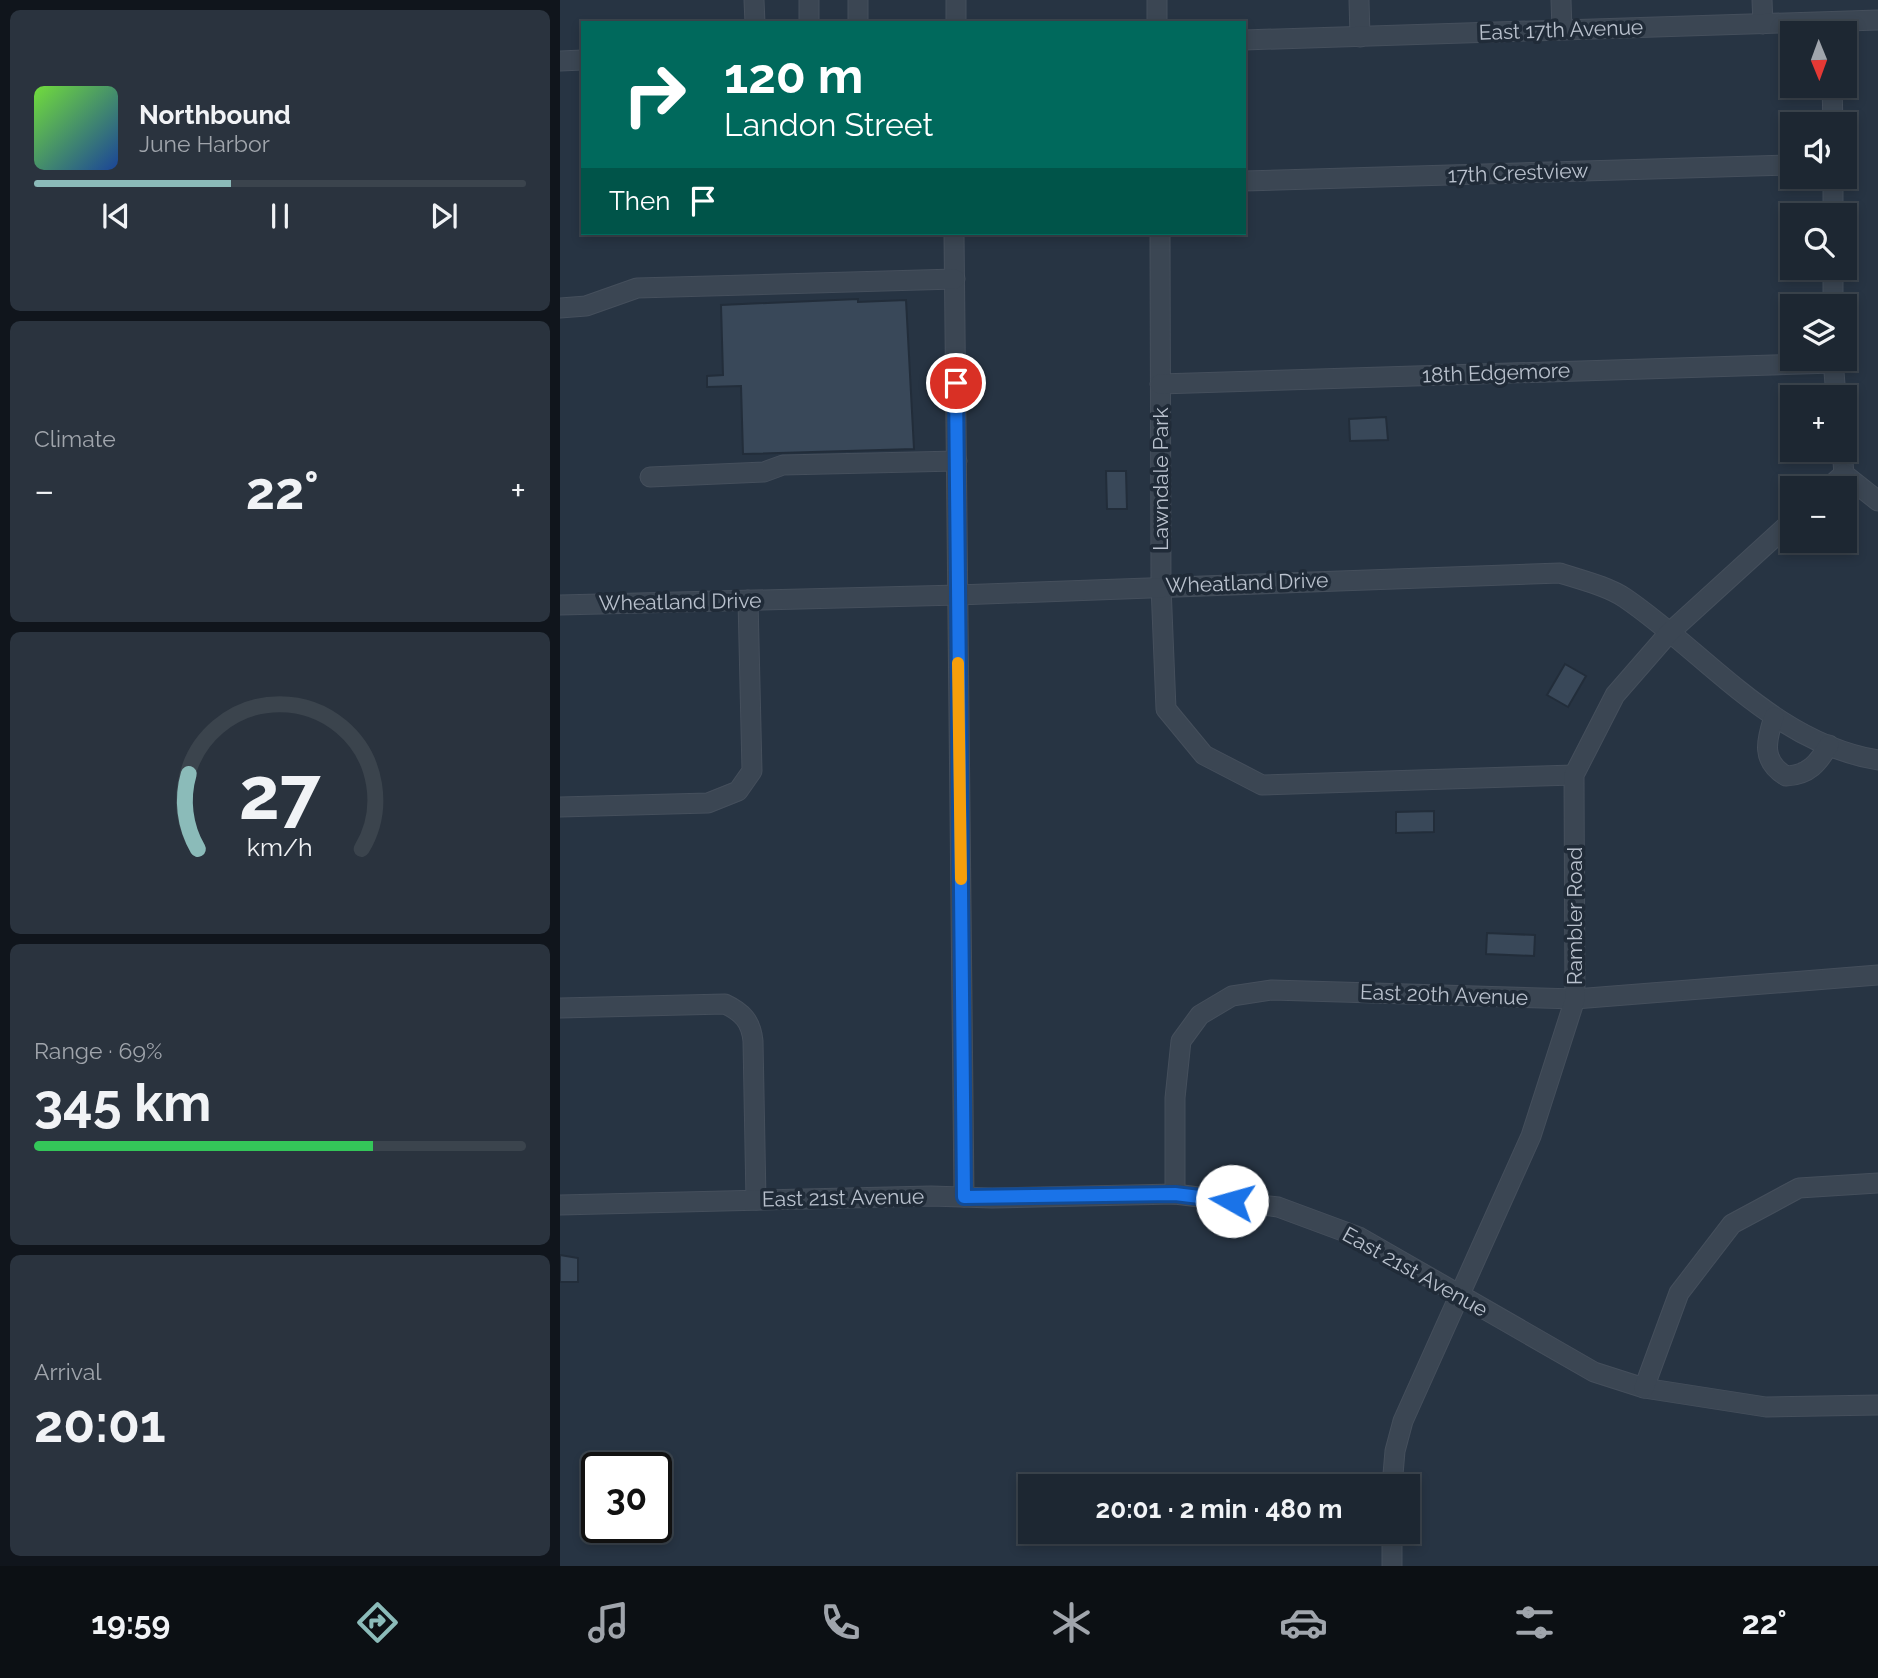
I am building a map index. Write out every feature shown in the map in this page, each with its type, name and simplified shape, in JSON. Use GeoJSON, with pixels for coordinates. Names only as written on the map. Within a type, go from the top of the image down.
{"type":"FeatureCollection","features":[{"type":"Feature","properties":{"kind":"street"},"geometry":{"type":"LineString","coordinates":[[754,0],[755,21]]}},
{"type":"Feature","properties":{"kind":"street"},"geometry":{"type":"LineString","coordinates":[[809,0],[809,21]]}},
{"type":"Feature","properties":{"kind":"street"},"geometry":{"type":"LineString","coordinates":[[858,0],[858,21]]}},
{"type":"Feature","properties":{"kind":"street"},"geometry":{"type":"LineString","coordinates":[[956,0],[956,21]]}},
{"type":"Feature","properties":{"kind":"street"},"geometry":{"type":"LineString","coordinates":[[1157,0],[1157,21]]}},
{"type":"Feature","properties":{"kind":"street"},"geometry":{"type":"LineString","coordinates":[[1359,0],[1360,37]]}},
{"type":"Feature","properties":{"kind":"street"},"geometry":{"type":"LineString","coordinates":[[1561,0],[1562,30]]}},
{"type":"Feature","properties":{"kind":"street"},"geometry":{"type":"LineString","coordinates":[[1762,0],[1763,24]]}},
{"type":"Feature","properties":{"kind":"street","name":"East 17th Avenue"},"geometry":{"type":"LineString","coordinates":[[1857,24],[1878,20]]}},
{"type":"Feature","properties":{"kind":"street","name":"East 17th Avenue"},"geometry":{"type":"LineString","coordinates":[[1246,40],[1780,25]]}},
{"type":"Feature","properties":{"kind":"street"},"geometry":{"type":"LineString","coordinates":[[560,61],[581,60]]}},
{"type":"Feature","properties":{"kind":"street","name":"17th Crestview"},"geometry":{"type":"LineString","coordinates":[[1246,181],[1780,165]]}},
{"type":"Feature","properties":{"kind":"street"},"geometry":{"type":"LineString","coordinates":[[954,235],[964,1197]]}},
{"type":"Feature","properties":{"kind":"street","name":"Lawndale Park"},"geometry":{"type":"LineString","coordinates":[[1160,235],[1161,586],[1166,709],[1204,755],[1262,785],[1574,775]]}},
{"type":"Feature","properties":{"kind":"street"},"geometry":{"type":"LineString","coordinates":[[560,307],[586,306],[637,288],[955,279]]}},
{"type":"Feature","properties":{"kind":"street","name":"18th Edgemore"},"geometry":{"type":"LineString","coordinates":[[1160,384],[1780,363]]}},
{"type":"Feature","properties":{"kind":"street"},"geometry":{"type":"LineString","coordinates":[[650,477],[764,472],[783,465],[957,461]]}},
{"type":"Feature","properties":{"kind":"street"},"geometry":{"type":"LineString","coordinates":[[1843,462],[1844,474],[1878,501]]}},
{"type":"Feature","properties":{"kind":"street","name":"Rambler Road"},"geometry":{"type":"LineString","coordinates":[[1393,1474],[1395,1451],[1403,1421],[1531,1136],[1575,999],[1574,775],[1615,695],[1669,633],[1780,532]]}},
{"type":"Feature","properties":{"kind":"street","name":"Wheatland Drive"},"geometry":{"type":"LineString","coordinates":[[560,605],[958,595],[1560,573],[1623,596],[1774,717],[1829,745],[1878,760]]}},
{"type":"Feature","properties":{"kind":"street"},"geometry":{"type":"LineString","coordinates":[[560,807],[708,803],[738,791],[752,771],[748,600]]}},
{"type":"Feature","properties":{"kind":"street"},"geometry":{"type":"LineString","coordinates":[[1774,717],[1766,753],[1772,764],[1786,776],[1801,775],[1810,770],[1829,745]]}},
{"type":"Feature","properties":{"kind":"street","name":"East 20th Avenue"},"geometry":{"type":"LineString","coordinates":[[1175,1194],[1175,1098],[1181,1041],[1200,1015],[1232,996],[1272,990],[1575,999],[1878,975]]}},
{"type":"Feature","properties":{"kind":"street"},"geometry":{"type":"LineString","coordinates":[[560,1008],[725,1004],[741,1011],[752,1028],[756,1200]]}},
{"type":"Feature","properties":{"kind":"street"},"geometry":{"type":"LineString","coordinates":[[1644,1388],[1679,1293],[1732,1224],[1799,1188],[1878,1183]]}},
{"type":"Feature","properties":{"kind":"street","name":"East 21st Avenue"},"geometry":{"type":"LineString","coordinates":[[560,1205],[931,1196],[1175,1194],[1278,1208],[1359,1237],[1594,1372],[1644,1388],[1766,1407],[1878,1405]]}},
{"type":"Feature","properties":{"kind":"street"},"geometry":{"type":"LineString","coordinates":[[1392,1544],[1392,1566]]}},
{"type":"Feature","properties":{"kind":"building"},"geometry":{"type":"Polygon","coordinates":[[[858,299],[858,302],[906,300],[914,449],[743,454],[741,386],[707,387],[707,376],[723,375],[721,305],[858,299]]]}},
{"type":"Feature","properties":{"kind":"building"},"geometry":{"type":"Polygon","coordinates":[[[1386,417],[1388,440],[1350,441],[1349,419],[1386,417]]]}},
{"type":"Feature","properties":{"kind":"building"},"geometry":{"type":"Polygon","coordinates":[[[1106,471],[1126,471],[1127,509],[1107,509],[1106,471]]]}},
{"type":"Feature","properties":{"kind":"building"},"geometry":{"type":"Polygon","coordinates":[[[1565,664],[1586,676],[1568,707],[1547,695],[1565,664]]]}},
{"type":"Feature","properties":{"kind":"building"},"geometry":{"type":"Polygon","coordinates":[[[1434,811],[1434,832],[1396,833],[1396,812],[1434,811]]]}},
{"type":"Feature","properties":{"kind":"building"},"geometry":{"type":"Polygon","coordinates":[[[1487,933],[1535,935],[1534,956],[1486,954],[1487,933]]]}},
{"type":"Feature","properties":{"kind":"building"},"geometry":{"type":"Polygon","coordinates":[[[560,1255],[578,1258],[578,1282],[560,1282],[560,1255]]]}},
{"type":"Feature","properties":{"kind":"slow traffic"},"geometry":{"type":"LineString","coordinates":[[958,663],[961,879]]}},
{"type":"Feature","properties":{"kind":"route"},"geometry":{"type":"LineString","coordinates":[[956,383],[964,1197],[1175,1194],[1232,1201]]}}]}
